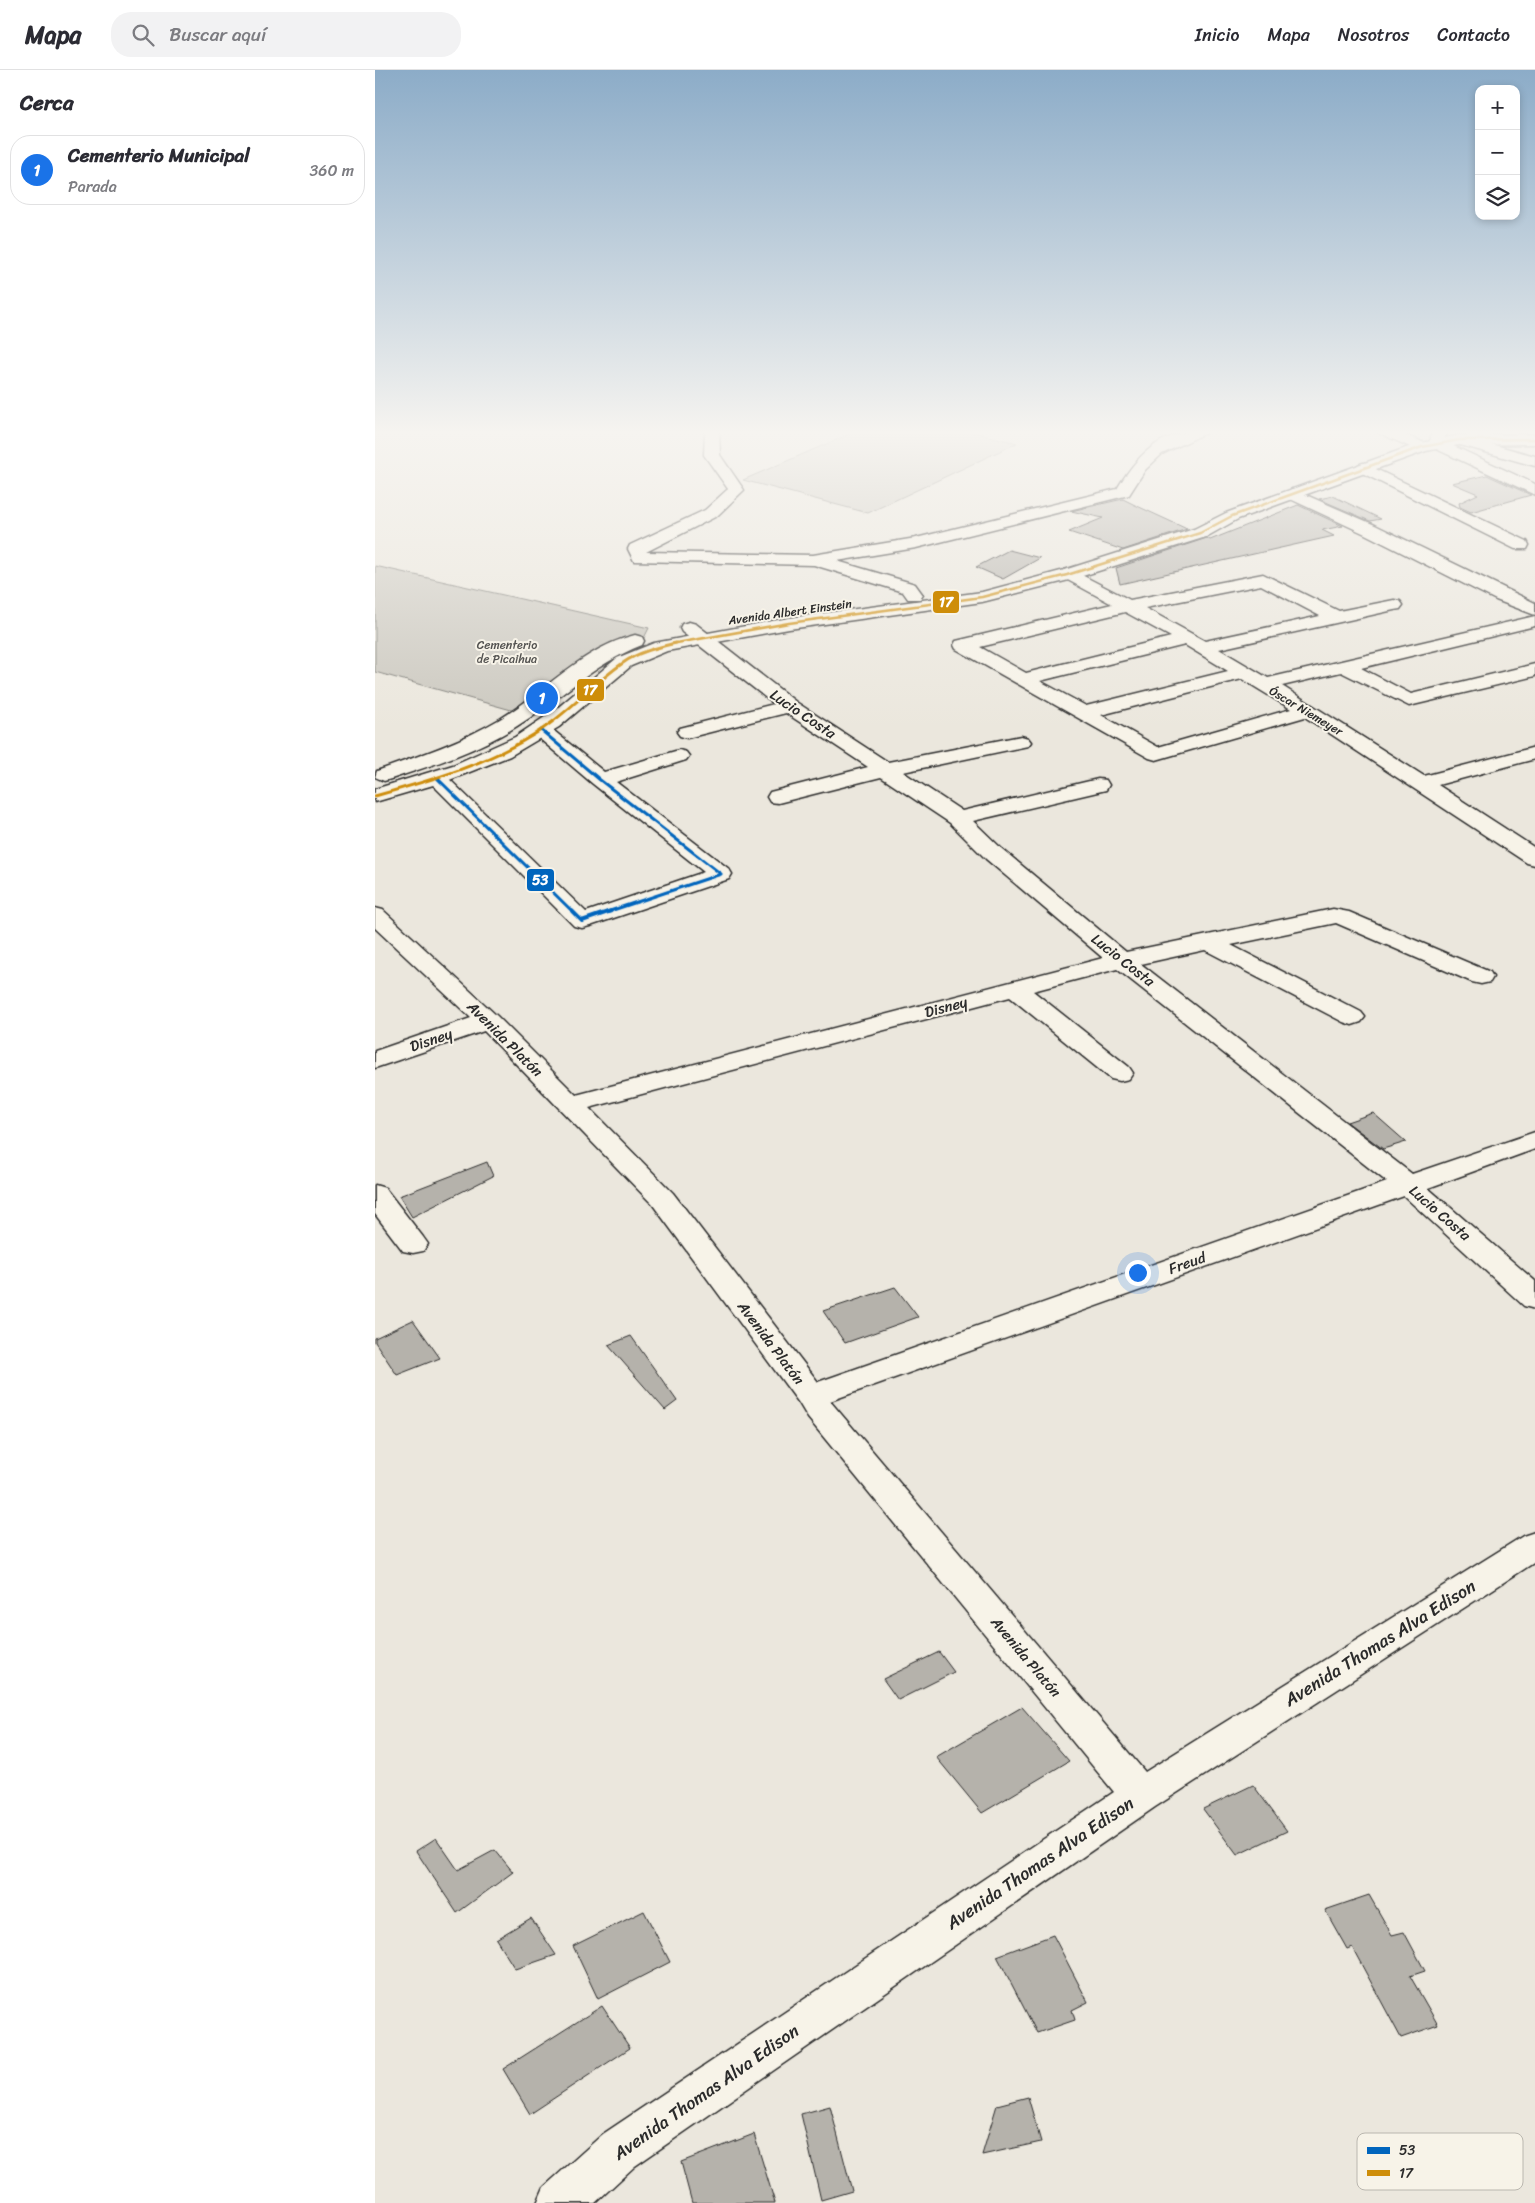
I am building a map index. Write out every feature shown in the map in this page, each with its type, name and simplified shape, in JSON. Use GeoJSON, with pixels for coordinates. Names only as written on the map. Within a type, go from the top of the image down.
{"type":"FeatureCollection","features":[{"type":"Feature","properties":{"kind":"street"},"geometry":{"type":"LineString","coordinates":[[677,530],[636,549],[640,557],[813,560],[916,543],[971,530]]}},
{"type":"Feature","properties":{"kind":"street","name":"Avenida Albert Einstein"},"geometry":{"type":"LineString","coordinates":[[375,796],[437,778],[494,755],[541,730],[623,662],[638,654],[695,633],[777,613],[983,585],[1057,565],[1168,530]]}},
{"type":"Feature","properties":{"kind":"street","name":"Avenida Albert Einstein"},"geometry":{"type":"LineString","coordinates":[[375,778],[433,758],[497,728],[522,713],[605,653],[644,638],[757,628],[982,597],[1070,574],[1205,530]]}},
{"type":"Feature","properties":{"kind":"street"},"geometry":{"type":"LineString","coordinates":[[1370,530],[1501,596],[1535,610]]}},
{"type":"Feature","properties":{"kind":"street"},"geometry":{"type":"LineString","coordinates":[[1489,530],[1521,545]]}},
{"type":"Feature","properties":{"kind":"street"},"geometry":{"type":"LineString","coordinates":[[813,560],[909,588],[914,595]]}},
{"type":"Feature","properties":{"kind":"street","name":"Óscar Niemeyer"},"geometry":{"type":"LineString","coordinates":[[1070,574],[1194,643],[1241,673],[1308,710],[1535,858]]}},
{"type":"Feature","properties":{"kind":"street"},"geometry":{"type":"LineString","coordinates":[[1308,710],[1156,754],[963,645],[1129,606],[1263,579],[1338,618]]}},
{"type":"Feature","properties":{"kind":"street"},"geometry":{"type":"LineString","coordinates":[[1023,679],[1194,643],[1338,618],[1394,606]]}},
{"type":"Feature","properties":{"kind":"street"},"geometry":{"type":"LineString","coordinates":[[1263,685],[1535,621]]}},
{"type":"Feature","properties":{"kind":"street","name":"Lucio Costa"},"geometry":{"type":"LineString","coordinates":[[695,633],[789,706],[959,818],[994,854],[1100,944],[1124,960],[1407,1184],[1514,1278],[1535,1299]]}},
{"type":"Feature","properties":{"kind":"street"},"geometry":{"type":"LineString","coordinates":[[1344,666],[1409,700],[1535,670]]}},
{"type":"Feature","properties":{"kind":"street"},"geometry":{"type":"LineString","coordinates":[[1084,713],[1241,673]]}},
{"type":"Feature","properties":{"kind":"street"},"geometry":{"type":"LineString","coordinates":[[687,732],[789,706]]}},
{"type":"Feature","properties":{"kind":"street"},"geometry":{"type":"LineString","coordinates":[[437,778],[582,921],[721,874],[600,780],[541,730]]}},
{"type":"Feature","properties":{"kind":"street"},"geometry":{"type":"LineString","coordinates":[[778,797],[886,769],[1021,742]]}},
{"type":"Feature","properties":{"kind":"street"},"geometry":{"type":"LineString","coordinates":[[1422,783],[1535,753]]}},
{"type":"Feature","properties":{"kind":"street"},"geometry":{"type":"LineString","coordinates":[[600,780],[679,756]]}},
{"type":"Feature","properties":{"kind":"street"},"geometry":{"type":"LineString","coordinates":[[959,818],[1097,785]]}},
{"type":"Feature","properties":{"kind":"street","name":"Avenida Platón"},"geometry":{"type":"LineString","coordinates":[[375,915],[488,1021],[663,1198],[811,1396],[819,1410],[1141,1795]]}},
{"type":"Feature","properties":{"kind":"street","name":"Disney"},"geometry":{"type":"LineString","coordinates":[[570,1105],[1124,960],[1325,917],[1341,917],[1481,977]]}},
{"type":"Feature","properties":{"kind":"street"},"geometry":{"type":"LineString","coordinates":[[1209,943],[1352,1017]]}},
{"type":"Feature","properties":{"kind":"street"},"geometry":{"type":"LineString","coordinates":[[1015,989],[1120,1073]]}},
{"type":"Feature","properties":{"kind":"street","name":"Disney"},"geometry":{"type":"LineString","coordinates":[[375,1060],[488,1021]]}},
{"type":"Feature","properties":{"kind":"street","name":"Freud"},"geometry":{"type":"LineString","coordinates":[[811,1396],[1535,1140]]}},
{"type":"Feature","properties":{"kind":"street"},"geometry":{"type":"LineString","coordinates":[[375,1194],[413,1244]]}},
{"type":"Feature","properties":{"kind":"street","name":"Avenida Thomas Alva Edison"},"geometry":{"type":"LineString","coordinates":[[560,2203],[619,2150],[1141,1795],[1535,1545]]}},
{"type":"Feature","properties":{"kind":"green space","name":"Cementerio de Picaihua"},"geometry":{"type":"Polygon","coordinates":[[[375,566],[649,628],[644,638],[622,645],[522,713],[375,672],[375,566]]]}},
{"type":"Feature","properties":{"kind":"building"},"geometry":{"type":"Polygon","coordinates":[[[1075,530],[1185,530],[1123,550],[1069,532],[1075,530]]]}},
{"type":"Feature","properties":{"kind":"building"},"geometry":{"type":"Polygon","coordinates":[[[1236,530],[1324,530],[1322,530],[1334,536],[1120,584],[1116,568],[1207,538],[1210,540],[1236,530]]]}},
{"type":"Feature","properties":{"kind":"building"},"geometry":{"type":"Polygon","coordinates":[[[1009,550],[1040,558],[1003,579],[976,567],[1009,550]]]}},
{"type":"Feature","properties":{"kind":"building"},"geometry":{"type":"Polygon","coordinates":[[[1373,1113],[1406,1142],[1383,1149],[1347,1122],[1373,1113]]]}},
{"type":"Feature","properties":{"kind":"building"},"geometry":{"type":"Polygon","coordinates":[[[487,1162],[493,1176],[412,1217],[399,1196],[487,1162]]]}},
{"type":"Feature","properties":{"kind":"building"},"geometry":{"type":"Polygon","coordinates":[[[895,1287],[918,1317],[845,1343],[823,1311],[895,1287]]]}},
{"type":"Feature","properties":{"kind":"building"},"geometry":{"type":"Polygon","coordinates":[[[413,1320],[440,1358],[397,1375],[375,1342],[375,1338],[413,1320]]]}},
{"type":"Feature","properties":{"kind":"building"},"geometry":{"type":"Polygon","coordinates":[[[631,1336],[677,1401],[665,1410],[608,1345],[631,1336]]]}},
{"type":"Feature","properties":{"kind":"building"},"geometry":{"type":"Polygon","coordinates":[[[939,1652],[954,1672],[898,1700],[883,1679],[939,1652]]]}},
{"type":"Feature","properties":{"kind":"building"},"geometry":{"type":"Polygon","coordinates":[[[1022,1707],[1069,1761],[982,1813],[936,1757],[1022,1707]]]}},
{"type":"Feature","properties":{"kind":"building"},"geometry":{"type":"Polygon","coordinates":[[[1253,1785],[1287,1831],[1237,1855],[1203,1809],[1253,1785]]]}},
{"type":"Feature","properties":{"kind":"building"},"geometry":{"type":"Polygon","coordinates":[[[436,1838],[458,1870],[495,1850],[513,1872],[457,1913],[416,1851],[436,1838]]]}},
{"type":"Feature","properties":{"kind":"building"},"geometry":{"type":"Polygon","coordinates":[[[1369,1895],[1392,1935],[1404,1932],[1425,1971],[1410,1976],[1438,2025],[1401,2038],[1352,1947],[1347,1949],[1325,1910],[1369,1895]]]}},
{"type":"Feature","properties":{"kind":"building"},"geometry":{"type":"Polygon","coordinates":[[[644,1911],[670,1962],[598,1999],[573,1946],[644,1911]]]}},
{"type":"Feature","properties":{"kind":"building"},"geometry":{"type":"Polygon","coordinates":[[[531,1918],[556,1955],[515,1969],[496,1939],[531,1918]]]}},
{"type":"Feature","properties":{"kind":"building"},"geometry":{"type":"Polygon","coordinates":[[[1053,1935],[1088,2002],[1072,2010],[1075,2020],[1037,2033],[997,1956],[1053,1935]]]}},
{"type":"Feature","properties":{"kind":"building"},"geometry":{"type":"Polygon","coordinates":[[[602,2006],[630,2048],[530,2114],[503,2069],[602,2006]]]}},
{"type":"Feature","properties":{"kind":"building"},"geometry":{"type":"Polygon","coordinates":[[[1028,2097],[1041,2142],[982,2155],[997,2105],[1028,2097]]]}},
{"type":"Feature","properties":{"kind":"building"},"geometry":{"type":"Polygon","coordinates":[[[830,2106],[852,2191],[821,2200],[801,2114],[830,2106]]]}},
{"type":"Feature","properties":{"kind":"building"},"geometry":{"type":"Polygon","coordinates":[[[754,2134],[775,2203],[692,2203],[681,2162],[754,2134]]]}},
{"type":"Feature","properties":{"kind":"transit line","name":"17"},"geometry":{"type":"LineString","coordinates":[[375,796],[461,769],[522,742],[562,714],[624,662],[660,647],[789,623],[982,597],[1067,575],[1207,530]]}},
{"type":"Feature","properties":{"kind":"transit line","name":"53"},"geometry":{"type":"LineString","coordinates":[[437,778],[582,921],[721,874],[600,780],[541,730]]}},
{"type":"Feature","properties":{"kind":"place","name":"Cementerio Municipal"},"geometry":{"type":"Point","coordinates":[542,698]}}]}
